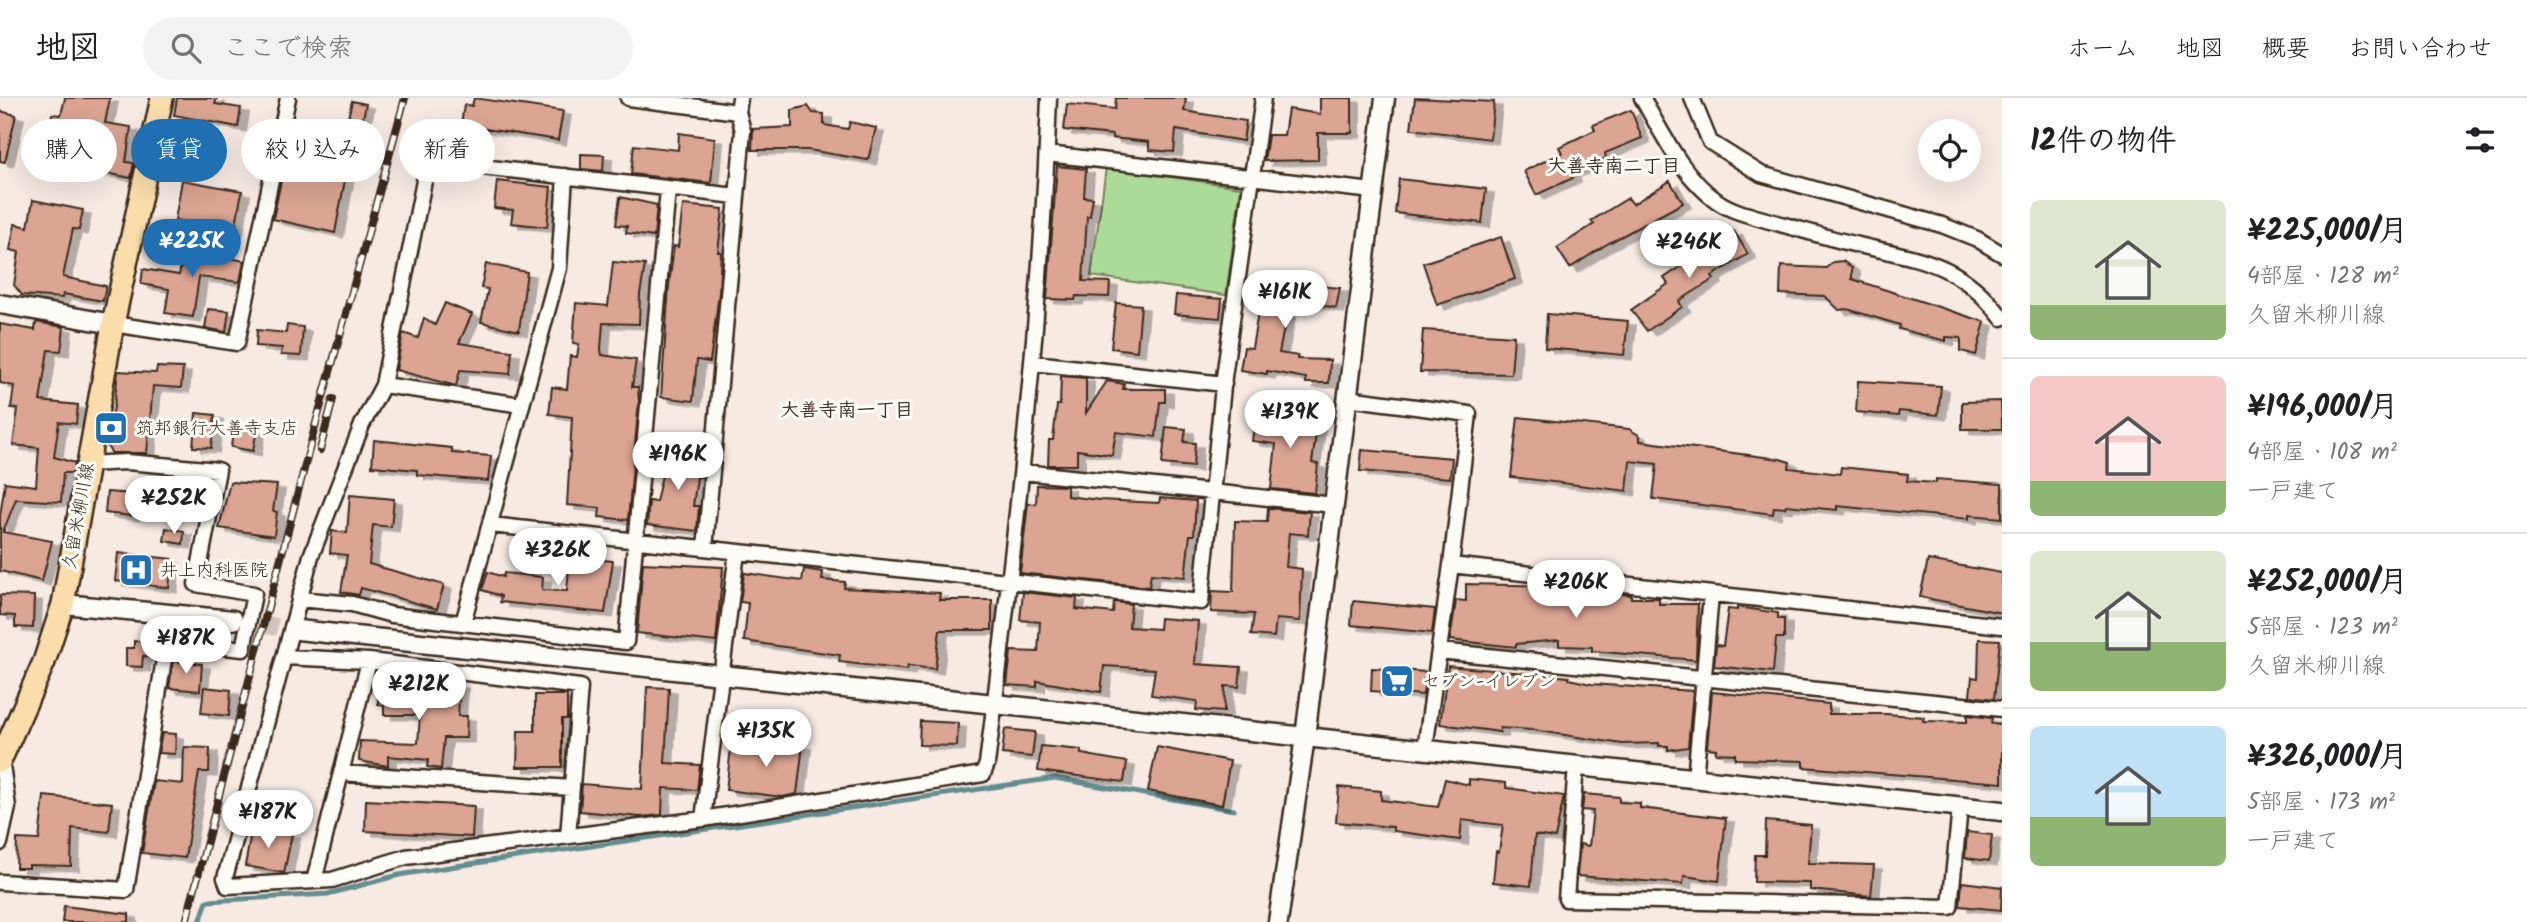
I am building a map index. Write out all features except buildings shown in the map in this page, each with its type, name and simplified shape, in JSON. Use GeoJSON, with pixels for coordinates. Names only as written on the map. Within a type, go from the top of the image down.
{"type":"FeatureCollection","features":[{"type":"Feature","properties":{"kind":"main road","name":"久留米柳川線"},"geometry":{"type":"LineString","coordinates":[[1,759],[44,663],[63,604],[113,324],[162,98]]}},
{"type":"Feature","properties":{"kind":"street"},"geometry":{"type":"LineString","coordinates":[[0,304],[237,343],[288,98]]}},
{"type":"Feature","properties":{"kind":"street"},"geometry":{"type":"LineString","coordinates":[[628,98],[739,105],[743,131],[705,548]]}},
{"type":"Feature","properties":{"kind":"street"},"geometry":{"type":"LineString","coordinates":[[736,196],[432,164],[425,176],[383,385],[348,461],[311,556],[225,878],[228,886],[332,880],[406,857],[703,819],[983,774],[987,764],[995,702],[1034,363],[1049,98]]}},
{"type":"Feature","properties":{"kind":"street"},"geometry":{"type":"LineString","coordinates":[[491,525],[1200,602],[1224,384],[1263,98]]}},
{"type":"Feature","properties":{"kind":"street"},"geometry":{"type":"LineString","coordinates":[[1278,922],[1305,737],[1385,98]]}},
{"type":"Feature","properties":{"kind":"street"},"geometry":{"type":"LineString","coordinates":[[1642,98],[1682,166],[1716,201],[1752,216],[1854,244],[1919,257],[1971,285],[2002,318]]}},
{"type":"Feature","properties":{"kind":"street"},"geometry":{"type":"LineString","coordinates":[[1692,98],[1710,142],[1762,174],[1942,225],[1977,239],[2002,254]]}},
{"type":"Feature","properties":{"kind":"street"},"geometry":{"type":"LineString","coordinates":[[1047,154],[1373,191]]}},
{"type":"Feature","properties":{"kind":"street"},"geometry":{"type":"LineString","coordinates":[[463,624],[559,268],[565,176]]}},
{"type":"Feature","properties":{"kind":"street"},"geometry":{"type":"LineString","coordinates":[[299,599],[352,604],[391,615],[625,642],[668,190]]}},
{"type":"Feature","properties":{"kind":"street"},"geometry":{"type":"LineString","coordinates":[[1034,363],[1224,384]]}},
{"type":"Feature","properties":{"kind":"street"},"geometry":{"type":"LineString","coordinates":[[383,385],[522,405]]}},
{"type":"Feature","properties":{"kind":"street"},"geometry":{"type":"LineString","coordinates":[[1347,398],[1469,414],[1426,749]]}},
{"type":"Feature","properties":{"kind":"street"},"geometry":{"type":"LineString","coordinates":[[0,882],[126,890],[167,641],[243,649],[254,594],[196,584],[218,470],[127,462],[86,464]]}},
{"type":"Feature","properties":{"kind":"street"},"geometry":{"type":"LineString","coordinates":[[1023,472],[1334,505]]}},
{"type":"Feature","properties":{"kind":"street"},"geometry":{"type":"LineString","coordinates":[[703,819],[737,552]]}},
{"type":"Feature","properties":{"kind":"street"},"geometry":{"type":"LineString","coordinates":[[1451,565],[2002,626]]}},
{"type":"Feature","properties":{"kind":"street"},"geometry":{"type":"LineString","coordinates":[[1695,780],[1711,594]]}},
{"type":"Feature","properties":{"kind":"street"},"geometry":{"type":"LineString","coordinates":[[63,604],[233,620]]}},
{"type":"Feature","properties":{"kind":"street"},"geometry":{"type":"LineString","coordinates":[[298,630],[2002,811]]}},
{"type":"Feature","properties":{"kind":"street"},"geometry":{"type":"LineString","coordinates":[[1439,651],[2002,709]]}},
{"type":"Feature","properties":{"kind":"street"},"geometry":{"type":"LineString","coordinates":[[284,657],[369,661],[580,687],[568,836]]}},
{"type":"Feature","properties":{"kind":"street"},"geometry":{"type":"LineString","coordinates":[[314,881],[369,661]]}},
{"type":"Feature","properties":{"kind":"street"},"geometry":{"type":"LineString","coordinates":[[0,843],[8,807],[1,759]]}},
{"type":"Feature","properties":{"kind":"street"},"geometry":{"type":"LineString","coordinates":[[1576,765],[1566,899],[1950,907],[1960,808]]}},
{"type":"Feature","properties":{"kind":"street"},"geometry":{"type":"LineString","coordinates":[[341,773],[572,788]]}},
{"type":"Feature","properties":{"kind":"green space"},"geometry":{"type":"Polygon","coordinates":[[[1106,168],[1241,187],[1226,295],[1091,276],[1106,168]]]}},
{"type":"Feature","properties":{"kind":"waterway"},"geometry":{"type":"LineString","coordinates":[[200,922],[207,901],[328,894],[399,875],[1055,778],[1234,810]]}},
{"type":"Feature","properties":{"kind":"tunnel"},"geometry":{"type":"LineString","coordinates":[[233,620],[298,630]]}},
{"type":"Feature","properties":{"kind":"railway"},"geometry":{"type":"LineString","coordinates":[[186,922],[316,423],[405,98]]}},
{"type":"Feature","properties":{"kind":"railway"},"geometry":{"type":"LineString","coordinates":[[320,450],[333,399]]}},
{"type":"Feature","properties":{"kind":"place","name":"筑邦銀行大善寺支店"},"geometry":{"type":"Point","coordinates":[111,428]}},
{"type":"Feature","properties":{"kind":"place","name":"井上内科医院"},"geometry":{"type":"Point","coordinates":[136,570]}},
{"type":"Feature","properties":{"kind":"place","name":"セブン-イレブン"},"geometry":{"type":"Point","coordinates":[1397,681]}},
{"type":"Feature","properties":{"kind":"district","name":"大善寺南二丁目"},"geometry":{"type":"Point","coordinates":[1614,165]}},
{"type":"Feature","properties":{"kind":"district","name":"大善寺南一丁目"},"geometry":{"type":"Point","coordinates":[847,409]}}]}
